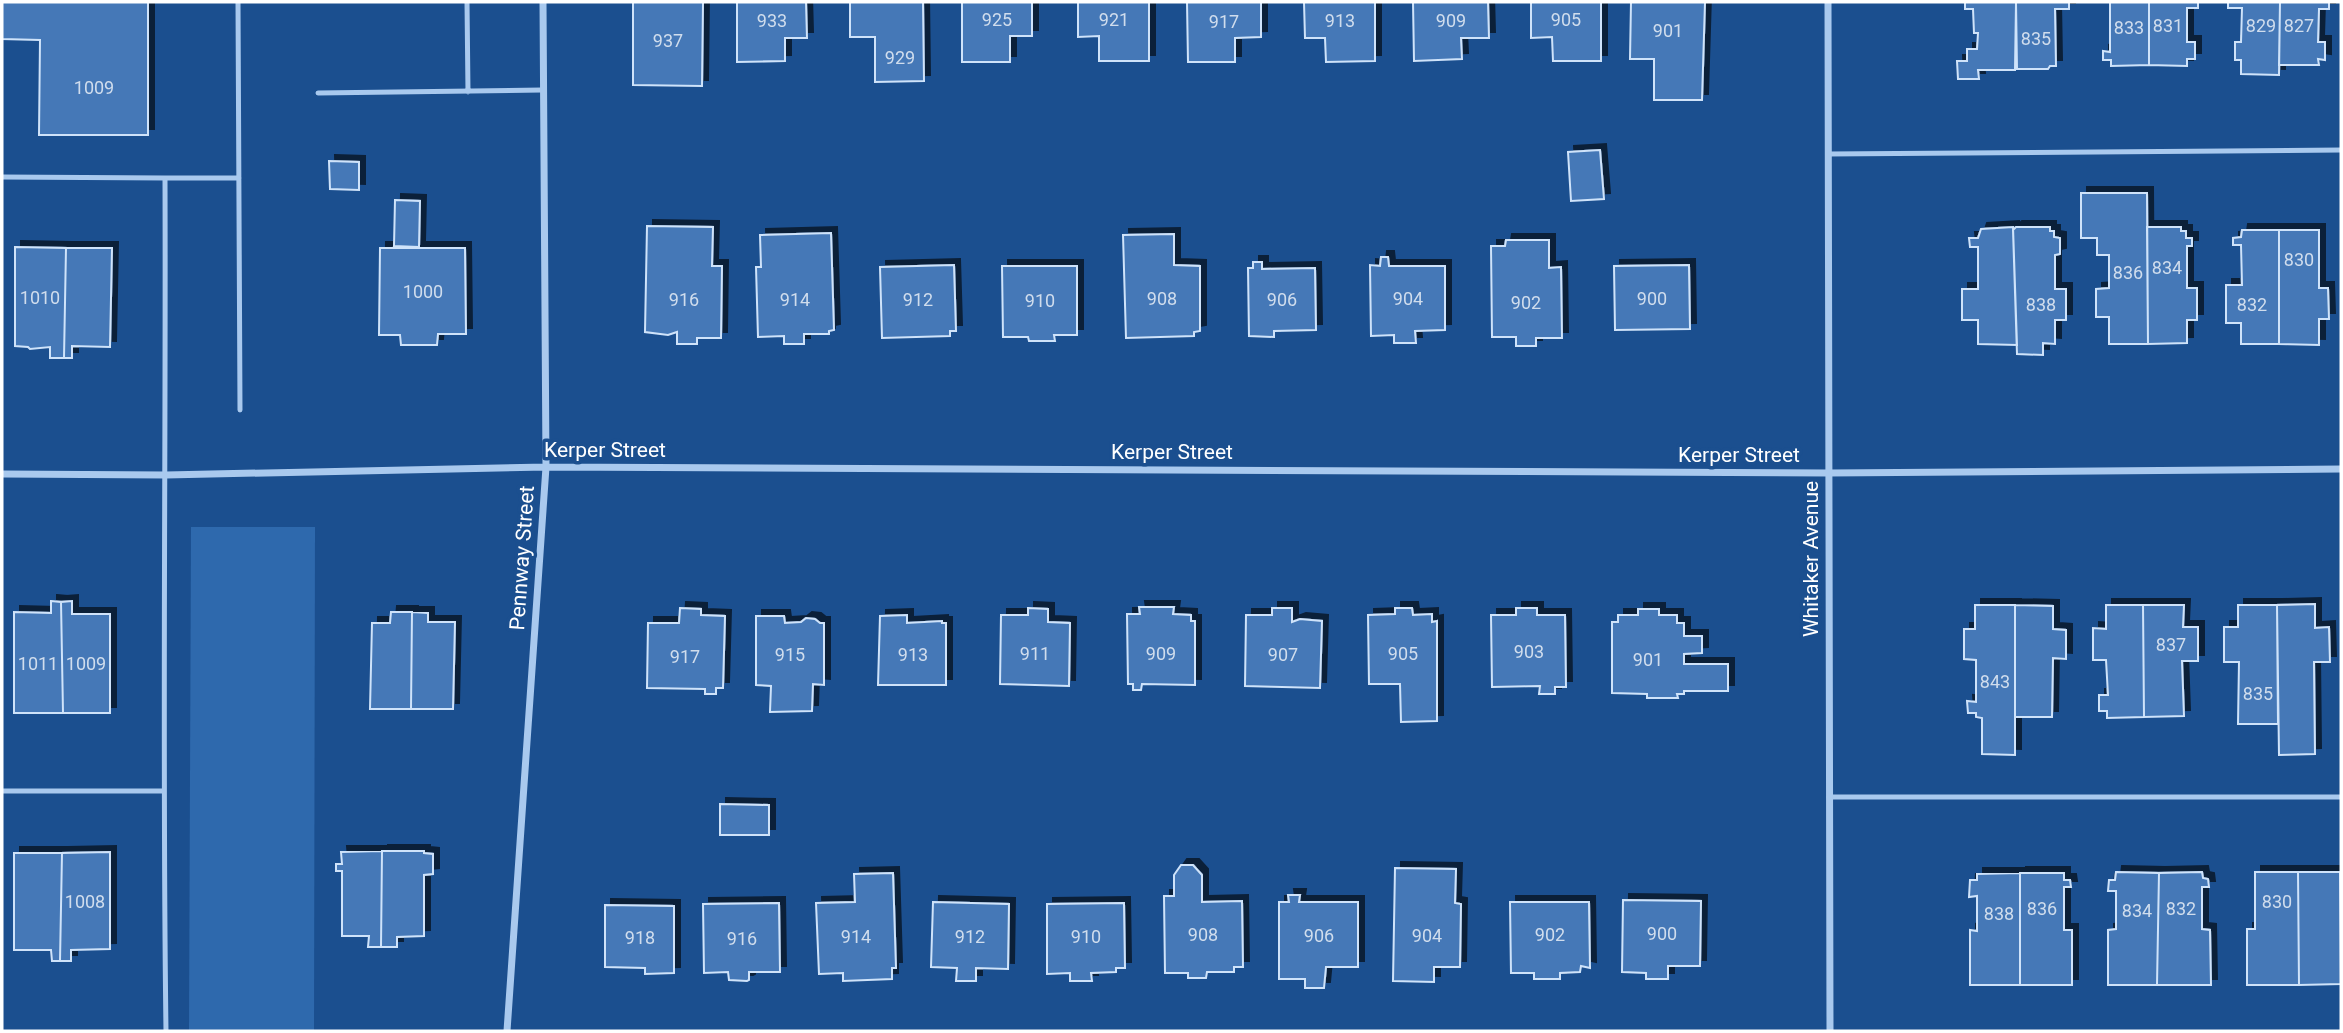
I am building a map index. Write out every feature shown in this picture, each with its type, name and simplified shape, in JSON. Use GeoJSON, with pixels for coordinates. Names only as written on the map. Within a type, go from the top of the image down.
{"type":"FeatureCollection","features":[{"type":"Feature","properties":{"kind":"street","name":"Pennway Street"},"geometry":{"type":"LineString","coordinates":[[507,1031],[546,467],[542,2]]}},
{"type":"Feature","properties":{"kind":"street","name":"Whitaker Avenue"},"geometry":{"type":"LineString","coordinates":[[1828,2],[1830,1031]]}},
{"type":"Feature","properties":{"kind":"street","name":"Kerper Street"},"geometry":{"type":"LineString","coordinates":[[2,474],[166,475],[546,467],[1829,473],[2341,469]]}},
{"type":"Feature","properties":{"kind":"lane"},"geometry":{"type":"LineString","coordinates":[[238,2],[240,410]]}},
{"type":"Feature","properties":{"kind":"lane"},"geometry":{"type":"LineString","coordinates":[[467,2],[468,92]]}},
{"type":"Feature","properties":{"kind":"lane"},"geometry":{"type":"LineString","coordinates":[[318,93],[542,90]]}},
{"type":"Feature","properties":{"kind":"lane"},"geometry":{"type":"LineString","coordinates":[[1828,154],[2341,150]]}},
{"type":"Feature","properties":{"kind":"lane"},"geometry":{"type":"LineString","coordinates":[[2,177],[239,178]]}},
{"type":"Feature","properties":{"kind":"lane"},"geometry":{"type":"LineString","coordinates":[[164,178],[166,475],[163,791],[166,1031]]}},
{"type":"Feature","properties":{"kind":"lane"},"geometry":{"type":"LineString","coordinates":[[2,791],[163,791]]}},
{"type":"Feature","properties":{"kind":"lane"},"geometry":{"type":"LineString","coordinates":[[1829,797],[2341,797]]}},
{"type":"Feature","properties":{"kind":"shaded area"},"geometry":{"type":"Polygon","coordinates":[[[191,527],[315,527],[314,1031],[189,1031],[191,527]]]}},
{"type":"Feature","properties":{"kind":"building"},"geometry":{"type":"Polygon","coordinates":[[[2,2],[148,2],[148,135],[39,135],[40,40],[2,39],[2,2]]]}},
{"type":"Feature","properties":{"kind":"building"},"geometry":{"type":"Polygon","coordinates":[[[633,2],[703,2],[702,86],[633,85],[633,2]]]}},
{"type":"Feature","properties":{"kind":"building"},"geometry":{"type":"Polygon","coordinates":[[[737,2],[806,2],[807,38],[785,38],[785,61],[737,62],[737,2]]]}},
{"type":"Feature","properties":{"kind":"building"},"geometry":{"type":"Polygon","coordinates":[[[850,2],[923,2],[924,81],[875,82],[875,37],[850,37],[850,2]]]}},
{"type":"Feature","properties":{"kind":"building"},"geometry":{"type":"Polygon","coordinates":[[[962,2],[1032,2],[1032,36],[1010,36],[1010,62],[962,62],[962,2]]]}},
{"type":"Feature","properties":{"kind":"building"},"geometry":{"type":"Polygon","coordinates":[[[1078,2],[1149,2],[1149,61],[1099,61],[1099,36],[1078,37],[1078,2]]]}},
{"type":"Feature","properties":{"kind":"building"},"geometry":{"type":"Polygon","coordinates":[[[1187,2],[1261,2],[1261,37],[1235,38],[1235,62],[1188,62],[1187,2]]]}},
{"type":"Feature","properties":{"kind":"building"},"geometry":{"type":"Polygon","coordinates":[[[1304,2],[1375,2],[1375,61],[1326,62],[1325,38],[1305,38],[1304,2]]]}},
{"type":"Feature","properties":{"kind":"building"},"geometry":{"type":"Polygon","coordinates":[[[1413,2],[1488,2],[1489,38],[1461,38],[1462,59],[1414,61],[1413,2]]]}},
{"type":"Feature","properties":{"kind":"building"},"geometry":{"type":"Polygon","coordinates":[[[1531,2],[1601,2],[1601,61],[1553,61],[1552,37],[1531,38],[1531,2]]]}},
{"type":"Feature","properties":{"kind":"building"},"geometry":{"type":"Polygon","coordinates":[[[1631,2],[1705,2],[1702,100],[1654,100],[1654,59],[1630,59],[1631,2]]]}},
{"type":"Feature","properties":{"kind":"building"},"geometry":{"type":"Polygon","coordinates":[[[1965,2],[2016,2],[2015,70],[1978,70],[1979,79],[1958,79],[1957,61],[1967,61],[1967,49],[1977,49],[1978,33],[1974,33],[1973,9],[1965,9],[1965,2]]]}},
{"type":"Feature","properties":{"kind":"building"},"geometry":{"type":"Polygon","coordinates":[[[2016,2],[2069,2],[2069,9],[2055,9],[2056,66],[2050,66],[2048,69],[2017,69],[2016,2]]]}},
{"type":"Feature","properties":{"kind":"building"},"geometry":{"type":"Polygon","coordinates":[[[2110,2],[2149,2],[2149,65],[2111,66],[2111,60],[2103,60],[2103,51],[2110,52],[2110,2]]]}},
{"type":"Feature","properties":{"kind":"building"},"geometry":{"type":"Polygon","coordinates":[[[2149,2],[2198,2],[2198,8],[2187,8],[2187,42],[2195,42],[2195,59],[2187,59],[2187,66],[2149,65],[2149,2]]]}},
{"type":"Feature","properties":{"kind":"building"},"geometry":{"type":"Polygon","coordinates":[[[2228,2],[2280,2],[2279,75],[2241,74],[2241,60],[2235,60],[2235,42],[2241,42],[2242,8],[2228,8],[2228,2]]]}},
{"type":"Feature","properties":{"kind":"building"},"geometry":{"type":"Polygon","coordinates":[[[2280,2],[2329,2],[2329,9],[2319,9],[2318,42],[2325,42],[2325,60],[2318,59],[2319,65],[2279,65],[2280,2]]]}},
{"type":"Feature","properties":{"kind":"building"},"geometry":{"type":"Polygon","coordinates":[[[1600,150],[1604,199],[1571,201],[1568,152],[1600,150]]]}},
{"type":"Feature","properties":{"kind":"building"},"geometry":{"type":"Polygon","coordinates":[[[329,161],[359,162],[359,190],[330,189],[329,161]]]}},
{"type":"Feature","properties":{"kind":"building"},"geometry":{"type":"Polygon","coordinates":[[[2081,193],[2147,193],[2148,344],[2109,344],[2109,317],[2096,317],[2096,289],[2109,288],[2109,255],[2097,255],[2097,238],[2081,238],[2081,193]]]}},
{"type":"Feature","properties":{"kind":"building"},"geometry":{"type":"Polygon","coordinates":[[[395,200],[420,201],[419,247],[394,246],[395,200]]]}},
{"type":"Feature","properties":{"kind":"building"},"geometry":{"type":"Polygon","coordinates":[[[647,226],[713,227],[712,266],[722,266],[721,338],[697,338],[697,344],[677,344],[677,332],[668,335],[645,332],[647,226]]]}},
{"type":"Feature","properties":{"kind":"building"},"geometry":{"type":"Polygon","coordinates":[[[2013,227],[2017,345],[1978,344],[1978,320],[1962,320],[1962,289],[1978,289],[1978,247],[1970,247],[1969,238],[1978,238],[1981,229],[2013,227]]]}},
{"type":"Feature","properties":{"kind":"building"},"geometry":{"type":"Polygon","coordinates":[[[2016,227],[2050,227],[2050,231],[2054,231],[2054,237],[2060,238],[2060,254],[2055,255],[2055,289],[2066,289],[2066,320],[2055,320],[2055,344],[2043,343],[2043,355],[2017,354],[2013,230],[2016,227]]]}},
{"type":"Feature","properties":{"kind":"building"},"geometry":{"type":"Polygon","coordinates":[[[2147,227],[2181,227],[2181,231],[2186,231],[2186,238],[2192,238],[2192,246],[2187,246],[2187,288],[2197,288],[2197,320],[2187,320],[2187,343],[2148,344],[2147,227]]]}},
{"type":"Feature","properties":{"kind":"building"},"geometry":{"type":"Polygon","coordinates":[[[2242,230],[2279,230],[2279,344],[2241,344],[2241,323],[2226,323],[2226,285],[2242,285],[2241,245],[2233,245],[2233,238],[2241,237],[2242,230]]]}},
{"type":"Feature","properties":{"kind":"building"},"geometry":{"type":"Polygon","coordinates":[[[2279,230],[2319,230],[2319,288],[2328,288],[2329,319],[2319,319],[2319,345],[2279,344],[2279,230]]]}},
{"type":"Feature","properties":{"kind":"building"},"geometry":{"type":"Polygon","coordinates":[[[831,233],[834,330],[829,331],[829,334],[804,334],[804,344],[784,344],[784,336],[758,337],[756,267],[761,267],[760,235],[831,233]]]}},
{"type":"Feature","properties":{"kind":"building"},"geometry":{"type":"Polygon","coordinates":[[[1174,234],[1174,265],[1200,266],[1200,331],[1194,332],[1194,336],[1126,338],[1123,235],[1174,234]]]}},
{"type":"Feature","properties":{"kind":"building"},"geometry":{"type":"Polygon","coordinates":[[[1506,240],[1549,240],[1549,268],[1561,267],[1562,338],[1536,338],[1536,346],[1516,346],[1516,337],[1492,337],[1491,246],[1505,246],[1506,240]]]}},
{"type":"Feature","properties":{"kind":"building"},"geometry":{"type":"Polygon","coordinates":[[[15,247],[66,248],[64,358],[50,358],[50,347],[30,349],[15,346],[15,247]]]}},
{"type":"Feature","properties":{"kind":"building"},"geometry":{"type":"Polygon","coordinates":[[[66,248],[112,248],[110,347],[72,346],[72,358],[64,358],[66,248]]]}},
{"type":"Feature","properties":{"kind":"building"},"geometry":{"type":"Polygon","coordinates":[[[380,248],[465,248],[466,334],[438,334],[437,345],[401,345],[400,335],[379,335],[380,248]]]}},
{"type":"Feature","properties":{"kind":"building"},"geometry":{"type":"Polygon","coordinates":[[[1381,257],[1388,257],[1389,266],[1445,266],[1445,330],[1415,331],[1416,343],[1394,343],[1394,335],[1371,336],[1370,265],[1380,266],[1381,257]]]}},
{"type":"Feature","properties":{"kind":"building"},"geometry":{"type":"Polygon","coordinates":[[[1253,262],[1262,262],[1262,269],[1315,268],[1316,330],[1274,331],[1274,337],[1249,336],[1248,268],[1253,268],[1253,262]]]}},
{"type":"Feature","properties":{"kind":"building"},"geometry":{"type":"Polygon","coordinates":[[[954,265],[956,331],[950,331],[950,336],[882,338],[880,267],[954,265]]]}},
{"type":"Feature","properties":{"kind":"building"},"geometry":{"type":"Polygon","coordinates":[[[1689,265],[1690,329],[1615,330],[1614,266],[1689,265]]]}},
{"type":"Feature","properties":{"kind":"building"},"geometry":{"type":"Polygon","coordinates":[[[1002,266],[1077,266],[1077,335],[1054,335],[1055,341],[1003,337],[1002,266]]]}},
{"type":"Feature","properties":{"kind":"building"},"geometry":{"type":"Polygon","coordinates":[[[51,601],[61,602],[63,713],[14,713],[14,612],[51,613],[51,601]]]}},
{"type":"Feature","properties":{"kind":"building"},"geometry":{"type":"Polygon","coordinates":[[[72,601],[72,614],[110,614],[110,713],[63,713],[61,602],[72,601]]]}},
{"type":"Feature","properties":{"kind":"building"},"geometry":{"type":"Polygon","coordinates":[[[2315,604],[2315,628],[2329,627],[2330,662],[2314,662],[2315,754],[2279,755],[2277,605],[2315,604]]]}},
{"type":"Feature","properties":{"kind":"building"},"geometry":{"type":"Polygon","coordinates":[[[1975,605],[2015,605],[2015,755],[1982,754],[1982,718],[1976,717],[1976,713],[1968,713],[1967,701],[1976,702],[1976,660],[1964,659],[1964,629],[1975,629],[1975,605]]]}},
{"type":"Feature","properties":{"kind":"building"},"geometry":{"type":"Polygon","coordinates":[[[2015,605],[2053,606],[2053,629],[2066,630],[2066,659],[2053,658],[2052,717],[2015,717],[2015,605]]]}},
{"type":"Feature","properties":{"kind":"building"},"geometry":{"type":"Polygon","coordinates":[[[2106,605],[2143,605],[2144,717],[2107,718],[2107,711],[2099,711],[2099,695],[2108,695],[2106,660],[2093,660],[2093,628],[2106,629],[2106,605]]]}},
{"type":"Feature","properties":{"kind":"building"},"geometry":{"type":"Polygon","coordinates":[[[2143,605],[2184,605],[2183,627],[2198,627],[2198,661],[2182,661],[2184,716],[2144,717],[2143,605]]]}},
{"type":"Feature","properties":{"kind":"building"},"geometry":{"type":"Polygon","coordinates":[[[2238,605],[2277,605],[2278,724],[2238,724],[2239,662],[2224,662],[2224,627],[2238,627],[2238,605]]]}},
{"type":"Feature","properties":{"kind":"building"},"geometry":{"type":"Polygon","coordinates":[[[1139,607],[1174,607],[1173,614],[1191,615],[1191,621],[1195,621],[1195,685],[1142,684],[1141,690],[1133,690],[1133,684],[1128,684],[1127,614],[1140,614],[1139,607]]]}},
{"type":"Feature","properties":{"kind":"building"},"geometry":{"type":"Polygon","coordinates":[[[680,608],[701,609],[701,615],[725,616],[723,688],[716,688],[716,694],[705,694],[705,689],[647,688],[648,623],[679,623],[680,608]]]}},
{"type":"Feature","properties":{"kind":"building"},"geometry":{"type":"Polygon","coordinates":[[[1028,608],[1048,609],[1048,622],[1070,623],[1069,686],[1000,684],[1001,615],[1028,615],[1028,608]]]}},
{"type":"Feature","properties":{"kind":"building"},"geometry":{"type":"Polygon","coordinates":[[[1272,608],[1292,608],[1292,622],[1300,619],[1322,621],[1320,688],[1245,686],[1246,615],[1272,615],[1272,608]]]}},
{"type":"Feature","properties":{"kind":"building"},"geometry":{"type":"Polygon","coordinates":[[[1395,608],[1412,608],[1413,615],[1432,614],[1432,622],[1437,621],[1437,721],[1401,722],[1400,684],[1369,684],[1368,615],[1395,614],[1395,608]]]}},
{"type":"Feature","properties":{"kind":"building"},"geometry":{"type":"Polygon","coordinates":[[[1516,608],[1537,608],[1537,615],[1565,615],[1566,687],[1555,687],[1555,694],[1539,694],[1540,686],[1492,687],[1491,615],[1516,615],[1516,608]]]}},
{"type":"Feature","properties":{"kind":"building"},"geometry":{"type":"Polygon","coordinates":[[[1638,609],[1659,609],[1659,615],[1677,615],[1677,623],[1684,623],[1684,636],[1702,636],[1702,653],[1684,654],[1684,664],[1728,664],[1728,691],[1684,691],[1684,694],[1677,694],[1678,698],[1647,698],[1647,694],[1612,693],[1612,622],[1618,622],[1618,615],[1638,615],[1638,609]]]}},
{"type":"Feature","properties":{"kind":"building"},"geometry":{"type":"Polygon","coordinates":[[[391,612],[412,612],[411,709],[370,709],[372,623],[390,623],[391,612]]]}},
{"type":"Feature","properties":{"kind":"building"},"geometry":{"type":"Polygon","coordinates":[[[412,612],[428,613],[428,622],[455,622],[453,709],[411,709],[412,612]]]}},
{"type":"Feature","properties":{"kind":"building"},"geometry":{"type":"Polygon","coordinates":[[[907,615],[907,623],[946,623],[946,685],[878,685],[880,616],[907,615]]]}},
{"type":"Feature","properties":{"kind":"building"},"geometry":{"type":"Polygon","coordinates":[[[756,616],[784,616],[785,623],[801,622],[806,618],[824,623],[824,685],[813,684],[812,711],[770,712],[771,686],[756,685],[756,616]]]}},
{"type":"Feature","properties":{"kind":"building"},"geometry":{"type":"Polygon","coordinates":[[[720,804],[769,805],[769,835],[720,835],[720,804]]]}},
{"type":"Feature","properties":{"kind":"building"},"geometry":{"type":"Polygon","coordinates":[[[382,851],[381,947],[368,947],[369,936],[342,936],[342,871],[336,871],[336,864],[342,864],[341,852],[382,851]]]}},
{"type":"Feature","properties":{"kind":"building"},"geometry":{"type":"Polygon","coordinates":[[[382,851],[424,851],[433,854],[433,874],[424,875],[424,936],[397,937],[397,947],[381,947],[382,851]]]}},
{"type":"Feature","properties":{"kind":"building"},"geometry":{"type":"Polygon","coordinates":[[[110,852],[110,949],[71,950],[71,961],[60,961],[62,853],[110,852]]]}},
{"type":"Feature","properties":{"kind":"building"},"geometry":{"type":"Polygon","coordinates":[[[14,853],[62,853],[60,961],[52,961],[51,950],[14,950],[14,853]]]}},
{"type":"Feature","properties":{"kind":"building"},"geometry":{"type":"Polygon","coordinates":[[[1181,865],[1193,865],[1202,875],[1202,902],[1242,901],[1243,967],[1234,967],[1234,972],[1207,972],[1206,978],[1188,978],[1188,973],[1165,973],[1164,896],[1174,896],[1174,875],[1181,865]]]}},
{"type":"Feature","properties":{"kind":"building"},"geometry":{"type":"Polygon","coordinates":[[[1395,868],[1456,869],[1455,903],[1461,904],[1460,967],[1434,967],[1434,982],[1393,981],[1395,868]]]}},
{"type":"Feature","properties":{"kind":"building"},"geometry":{"type":"Polygon","coordinates":[[[2116,872],[2159,873],[2157,985],[2108,985],[2108,930],[2116,929],[2116,891],[2108,891],[2109,880],[2115,880],[2116,872]]]}},
{"type":"Feature","properties":{"kind":"building"},"geometry":{"type":"Polygon","coordinates":[[[2202,872],[2203,878],[2208,879],[2209,887],[2202,887],[2202,929],[2210,930],[2211,985],[2157,985],[2159,873],[2202,872]]]}},
{"type":"Feature","properties":{"kind":"building"},"geometry":{"type":"Polygon","coordinates":[[[2255,872],[2298,872],[2299,985],[2247,985],[2247,929],[2255,929],[2255,872]]]}},
{"type":"Feature","properties":{"kind":"building"},"geometry":{"type":"Polygon","coordinates":[[[2298,872],[2340,872],[2341,984],[2299,985],[2298,872]]]}},
{"type":"Feature","properties":{"kind":"building"},"geometry":{"type":"Polygon","coordinates":[[[893,873],[896,968],[892,968],[892,979],[843,981],[843,973],[819,974],[816,903],[855,902],[854,874],[893,873]]]}},
{"type":"Feature","properties":{"kind":"building"},"geometry":{"type":"Polygon","coordinates":[[[2020,873],[2020,985],[1970,985],[1970,930],[1977,931],[1977,896],[1969,897],[1970,880],[1977,880],[1977,874],[2020,873]]]}},
{"type":"Feature","properties":{"kind":"building"},"geometry":{"type":"Polygon","coordinates":[[[2020,873],[2064,873],[2064,880],[2070,880],[2071,887],[2064,887],[2064,930],[2072,930],[2072,985],[2020,985],[2020,873]]]}},
{"type":"Feature","properties":{"kind":"building"},"geometry":{"type":"Polygon","coordinates":[[[1288,895],[1300,895],[1299,902],[1358,902],[1358,967],[1326,967],[1324,988],[1305,988],[1305,979],[1279,979],[1279,902],[1289,902],[1288,895]]]}},
{"type":"Feature","properties":{"kind":"building"},"geometry":{"type":"Polygon","coordinates":[[[1623,900],[1701,901],[1700,966],[1668,966],[1668,979],[1646,979],[1646,973],[1622,972],[1623,900]]]}},
{"type":"Feature","properties":{"kind":"building"},"geometry":{"type":"Polygon","coordinates":[[[933,902],[1009,904],[1008,969],[976,968],[976,981],[956,981],[957,968],[931,967],[933,902]]]}},
{"type":"Feature","properties":{"kind":"building"},"geometry":{"type":"Polygon","coordinates":[[[1510,902],[1589,902],[1590,968],[1581,966],[1580,972],[1560,973],[1560,979],[1534,979],[1534,973],[1511,973],[1510,902]]]}},
{"type":"Feature","properties":{"kind":"building"},"geometry":{"type":"Polygon","coordinates":[[[779,903],[780,972],[749,972],[747,981],[729,980],[728,972],[704,973],[703,904],[779,903]]]}},
{"type":"Feature","properties":{"kind":"building"},"geometry":{"type":"Polygon","coordinates":[[[1124,903],[1125,968],[1116,968],[1116,972],[1091,973],[1092,981],[1070,981],[1070,973],[1047,974],[1047,904],[1124,903]]]}},
{"type":"Feature","properties":{"kind":"building"},"geometry":{"type":"Polygon","coordinates":[[[605,905],[674,906],[674,973],[645,974],[645,968],[605,967],[605,905]]]}}]}
